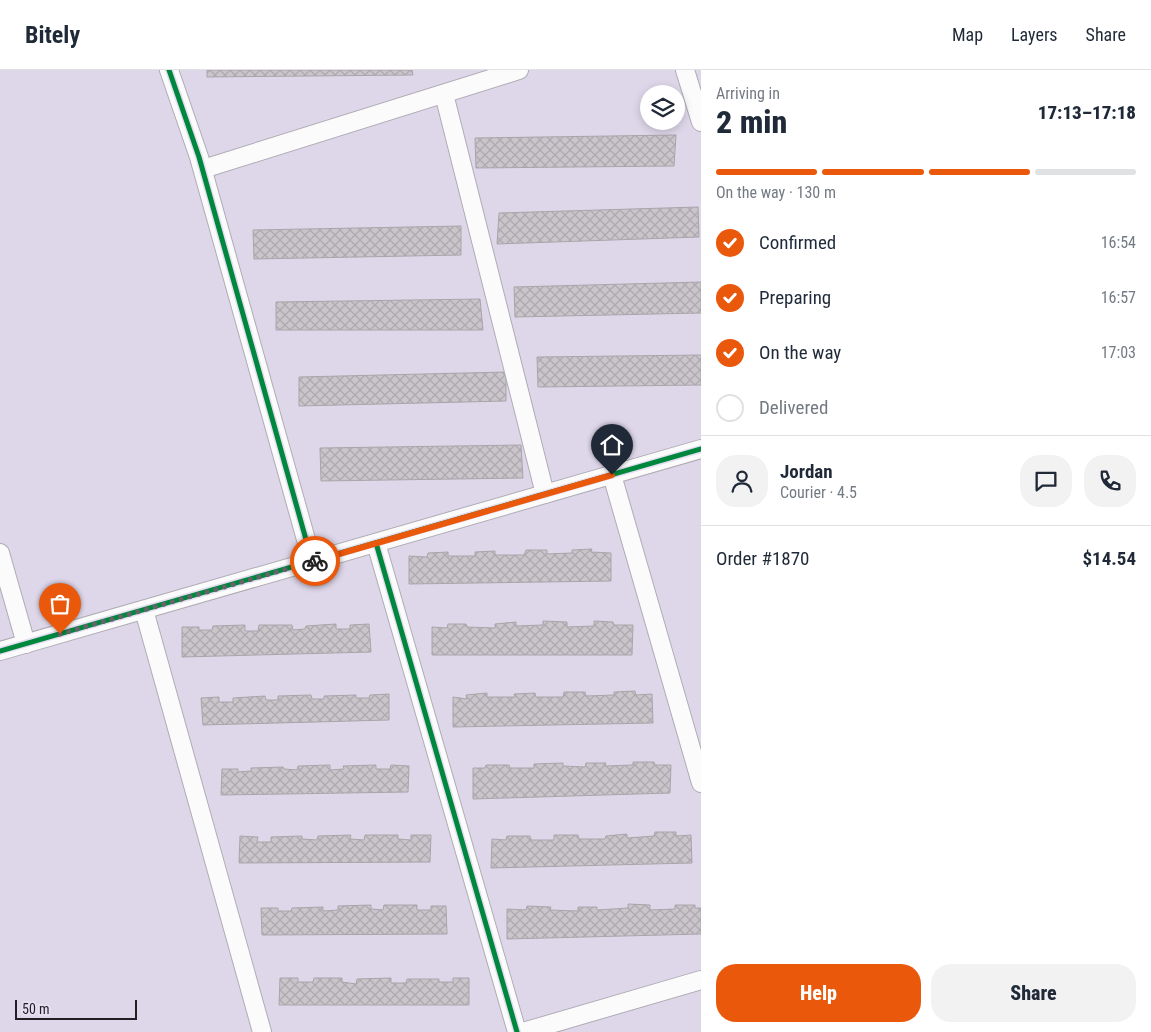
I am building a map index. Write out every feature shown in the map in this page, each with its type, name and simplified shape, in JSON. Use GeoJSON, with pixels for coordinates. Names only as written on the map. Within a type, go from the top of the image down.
{"type":"FeatureCollection","features":[{"type":"Feature","properties":{"kind":"street"},"geometry":{"type":"LineString","coordinates":[[169,70],[203,170],[312,561]]}},
{"type":"Feature","properties":{"kind":"street"},"geometry":{"type":"LineString","coordinates":[[203,170],[519,70]]}},
{"type":"Feature","properties":{"kind":"street"},"geometry":{"type":"LineString","coordinates":[[685,70],[701,122]]}},
{"type":"Feature","properties":{"kind":"street"},"geometry":{"type":"LineString","coordinates":[[444,94],[545,494]]}},
{"type":"Feature","properties":{"kind":"street"},"geometry":{"type":"LineString","coordinates":[[0,652],[701,449]]}},
{"type":"Feature","properties":{"kind":"street"},"geometry":{"type":"LineString","coordinates":[[612,475],[701,783]]}},
{"type":"Feature","properties":{"kind":"street"},"geometry":{"type":"LineString","coordinates":[[376,543],[517,1032]]}},
{"type":"Feature","properties":{"kind":"street"},"geometry":{"type":"LineString","coordinates":[[0,553],[26,644]]}},
{"type":"Feature","properties":{"kind":"street"},"geometry":{"type":"LineString","coordinates":[[144,610],[262,1032]]}},
{"type":"Feature","properties":{"kind":"street"},"geometry":{"type":"LineString","coordinates":[[523,1032],[701,980]]}},
{"type":"Feature","properties":{"kind":"shaded area"},"geometry":{"type":"Polygon","coordinates":[[[0,70],[701,70],[701,1032],[0,1032],[0,70]]]}},
{"type":"Feature","properties":{"kind":"building"},"geometry":{"type":"Polygon","coordinates":[[[207,70],[412,70],[413,75],[207,77],[207,70]]]}},
{"type":"Feature","properties":{"kind":"building"},"geometry":{"type":"Polygon","coordinates":[[[676,135],[674,166],[476,168],[475,138],[676,135]]]}},
{"type":"Feature","properties":{"kind":"building"},"geometry":{"type":"Polygon","coordinates":[[[698,207],[699,237],[497,244],[499,213],[698,207]]]}},
{"type":"Feature","properties":{"kind":"building"},"geometry":{"type":"Polygon","coordinates":[[[461,226],[461,255],[254,259],[253,230],[461,226]]]}},
{"type":"Feature","properties":{"kind":"building"},"geometry":{"type":"Polygon","coordinates":[[[701,282],[701,313],[515,317],[514,287],[701,282]]]}},
{"type":"Feature","properties":{"kind":"building"},"geometry":{"type":"Polygon","coordinates":[[[480,299],[483,330],[276,330],[276,302],[480,299]]]}},
{"type":"Feature","properties":{"kind":"building"},"geometry":{"type":"Polygon","coordinates":[[[701,355],[701,385],[538,387],[537,357],[701,355]]]}},
{"type":"Feature","properties":{"kind":"building"},"geometry":{"type":"Polygon","coordinates":[[[506,372],[506,401],[299,406],[299,377],[506,372]]]}},
{"type":"Feature","properties":{"kind":"building"},"geometry":{"type":"Polygon","coordinates":[[[521,445],[523,478],[321,481],[320,448],[521,445]]]}},
{"type":"Feature","properties":{"kind":"building"},"geometry":{"type":"Polygon","coordinates":[[[592,549],[591,552],[611,553],[611,581],[409,584],[409,556],[427,557],[428,553],[448,552],[448,556],[475,556],[475,552],[495,551],[495,555],[524,555],[526,550],[547,550],[547,554],[572,553],[572,550],[592,549]]]}},
{"type":"Feature","properties":{"kind":"building"},"geometry":{"type":"Polygon","coordinates":[[[543,621],[567,622],[567,627],[594,626],[594,621],[613,622],[614,625],[633,625],[632,655],[432,655],[432,627],[447,628],[448,624],[466,624],[467,627],[495,628],[495,624],[516,622],[516,626],[543,625],[543,621]]]}},
{"type":"Feature","properties":{"kind":"building"},"geometry":{"type":"Polygon","coordinates":[[[336,624],[336,629],[350,629],[350,625],[369,624],[371,652],[182,657],[182,627],[199,627],[199,630],[212,630],[213,626],[245,625],[245,631],[258,631],[259,625],[292,625],[293,630],[305,629],[306,626],[336,624]]]}},
{"type":"Feature","properties":{"kind":"building"},"geometry":{"type":"Polygon","coordinates":[[[635,691],[636,695],[652,694],[653,723],[453,727],[453,697],[467,699],[466,695],[487,693],[487,697],[515,697],[514,694],[535,693],[536,697],[563,697],[564,692],[585,692],[586,696],[614,695],[614,692],[635,691]]]}},
{"type":"Feature","properties":{"kind":"building"},"geometry":{"type":"Polygon","coordinates":[[[389,694],[389,720],[203,725],[201,698],[219,697],[219,702],[233,702],[233,698],[265,696],[266,700],[278,700],[278,696],[311,695],[312,699],[324,699],[324,696],[356,695],[356,698],[369,698],[370,695],[389,694]]]}},
{"type":"Feature","properties":{"kind":"building"},"geometry":{"type":"Polygon","coordinates":[[[633,762],[654,762],[655,765],[671,765],[670,793],[473,799],[473,768],[485,768],[486,765],[509,765],[510,768],[534,768],[534,764],[563,763],[563,766],[585,767],[586,763],[606,763],[605,766],[633,765],[633,762]]]}},
{"type":"Feature","properties":{"kind":"building"},"geometry":{"type":"Polygon","coordinates":[[[330,765],[330,770],[344,769],[343,766],[376,765],[376,769],[390,769],[391,765],[409,766],[408,792],[221,795],[222,769],[238,769],[238,772],[251,771],[251,768],[283,767],[284,769],[297,770],[298,766],[330,765]]]}},
{"type":"Feature","properties":{"kind":"building"},"geometry":{"type":"Polygon","coordinates":[[[655,832],[676,832],[676,836],[691,835],[692,863],[491,868],[492,839],[506,840],[507,836],[530,836],[531,840],[554,840],[554,835],[578,835],[579,839],[605,839],[606,836],[627,834],[627,838],[654,836],[655,832]]]}},
{"type":"Feature","properties":{"kind":"building"},"geometry":{"type":"Polygon","coordinates":[[[351,835],[350,839],[364,840],[365,835],[398,835],[398,839],[411,840],[411,835],[431,835],[430,862],[239,863],[240,836],[258,837],[257,842],[271,842],[271,837],[302,836],[302,839],[317,840],[318,836],[351,835]]]}},
{"type":"Feature","properties":{"kind":"building"},"geometry":{"type":"Polygon","coordinates":[[[628,904],[650,905],[650,910],[675,909],[675,905],[695,905],[695,908],[701,908],[701,934],[507,939],[507,909],[526,910],[527,906],[551,907],[550,910],[578,911],[578,907],[597,907],[597,910],[628,908],[628,904]]]}},
{"type":"Feature","properties":{"kind":"building"},"geometry":{"type":"Polygon","coordinates":[[[371,905],[371,909],[383,910],[384,905],[417,905],[417,910],[431,910],[431,906],[446,906],[447,934],[262,935],[261,908],[278,908],[278,911],[291,911],[292,908],[323,907],[323,911],[338,910],[338,906],[371,905]]]}},
{"type":"Feature","properties":{"kind":"building"},"geometry":{"type":"Polygon","coordinates":[[[280,978],[298,978],[298,982],[313,982],[314,978],[342,978],[342,982],[356,984],[357,979],[391,978],[391,983],[406,983],[407,979],[439,979],[439,982],[453,982],[453,978],[469,978],[469,1005],[279,1005],[280,978]]]}},
{"type":"Feature","properties":{"kind":"cycle path"},"geometry":{"type":"LineString","coordinates":[[169,70],[199,157],[312,561]]}},
{"type":"Feature","properties":{"kind":"cycle path"},"geometry":{"type":"LineString","coordinates":[[0,651],[701,449]]}},
{"type":"Feature","properties":{"kind":"cycle path"},"geometry":{"type":"LineString","coordinates":[[376,543],[517,1032]]}},
{"type":"Feature","properties":{"kind":"way so far"},"geometry":{"type":"LineString","coordinates":[[60,634],[315,561]]}},
{"type":"Feature","properties":{"kind":"route"},"geometry":{"type":"LineString","coordinates":[[315,561],[612,475]]}}]}
